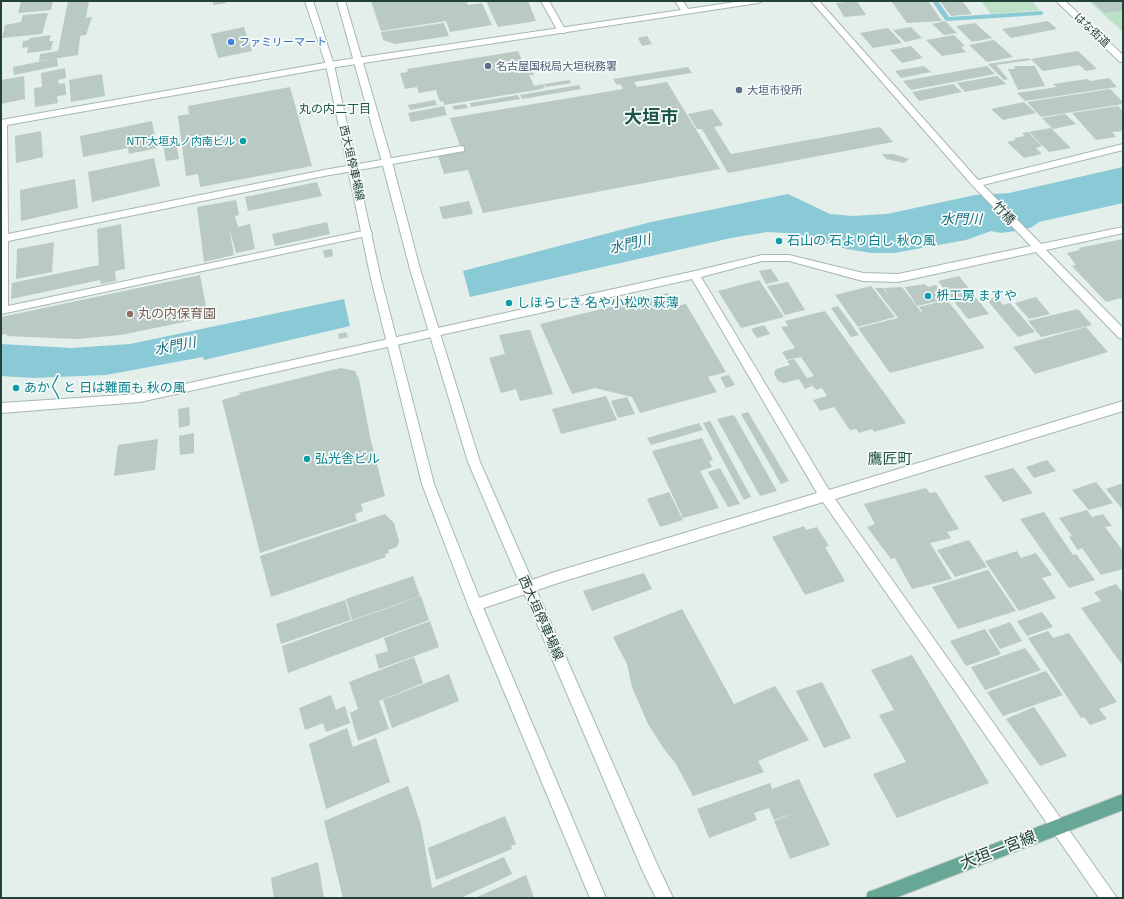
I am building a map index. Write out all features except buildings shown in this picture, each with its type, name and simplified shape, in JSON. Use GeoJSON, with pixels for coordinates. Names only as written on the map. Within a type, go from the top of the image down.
{"type":"FeatureCollection","features":[{"type":"Feature","properties":{"kind":"main road","name":"大垣一宮線"},"geometry":{"type":"LineString","coordinates":[[874,898],[1123,802]]}},
{"type":"Feature","properties":{"kind":"street","name":"西大垣停車場線"},"geometry":{"type":"LineString","coordinates":[[309,1],[330,65],[376,279],[393,341]]}},
{"type":"Feature","properties":{"kind":"street"},"geometry":{"type":"LineString","coordinates":[[341,1],[387,162]]}},
{"type":"Feature","properties":{"kind":"street"},"geometry":{"type":"LineString","coordinates":[[545,1],[562,31]]}},
{"type":"Feature","properties":{"kind":"street"},"geometry":{"type":"LineString","coordinates":[[679,1],[686,12]]}},
{"type":"Feature","properties":{"kind":"street"},"geometry":{"type":"LineString","coordinates":[[367,233],[3,311],[2,123],[330,65],[758,1]]}},
{"type":"Feature","properties":{"kind":"street","name":"竹橋"},"geometry":{"type":"LineString","coordinates":[[815,1],[976,184],[1023,234],[1123,335]]}},
{"type":"Feature","properties":{"kind":"street","name":"はな街道"},"geometry":{"type":"LineString","coordinates":[[1060,1],[1123,60]]}},
{"type":"Feature","properties":{"kind":"street"},"geometry":{"type":"LineString","coordinates":[[976,184],[1123,147]]}},
{"type":"Feature","properties":{"kind":"street"},"geometry":{"type":"LineString","coordinates":[[2,239],[353,168],[461,150]]}},
{"type":"Feature","properties":{"kind":"street","name":"西大垣停車場線"},"geometry":{"type":"LineString","coordinates":[[387,162],[424,302],[474,462],[647,861],[665,898]]}},
{"type":"Feature","properties":{"kind":"street"},"geometry":{"type":"LineString","coordinates":[[1,408],[140,398],[695,275],[762,258],[789,258],[863,277],[898,278],[1123,230]]}},
{"type":"Feature","properties":{"kind":"street"},"geometry":{"type":"LineString","coordinates":[[695,275],[825,495],[1109,898]]}},
{"type":"Feature","properties":{"kind":"street"},"geometry":{"type":"LineString","coordinates":[[393,341],[428,484],[475,605],[598,898]]}},
{"type":"Feature","properties":{"kind":"street"},"geometry":{"type":"LineString","coordinates":[[475,605],[527,587],[825,495],[1123,406]]}},
{"type":"Feature","properties":{"kind":"green space"},"geometry":{"type":"Polygon","coordinates":[[[981,1],[1031,1],[1040,10],[991,14],[981,1]]]}},
{"type":"Feature","properties":{"kind":"green space"},"geometry":{"type":"Polygon","coordinates":[[[1089,1],[1123,1],[1123,32],[1089,1]]]}},
{"type":"Feature","properties":{"kind":"water","name":"水門川"},"geometry":{"type":"Polygon","coordinates":[[[1123,167],[1123,203],[1039,222],[1032,227],[1023,230],[1001,233],[991,231],[966,240],[894,253],[872,253],[847,249],[786,233],[767,232],[731,238],[470,297],[463,271],[651,222],[788,194],[830,214],[852,216],[887,214],[975,195],[1009,193],[1123,167]]]}},
{"type":"Feature","properties":{"kind":"water","name":"水門川"},"geometry":{"type":"Polygon","coordinates":[[[344,299],[350,326],[204,360],[203,357],[106,375],[34,378],[1,376],[1,344],[71,348],[130,344],[344,299]]]}},
{"type":"Feature","properties":{"kind":"waterway"},"geometry":{"type":"LineString","coordinates":[[935,1],[947,19],[1041,13]]}},
{"type":"Feature","properties":{"kind":"place","name":"ファミリーマート"},"geometry":{"type":"Point","coordinates":[231,42]}},
{"type":"Feature","properties":{"kind":"place","name":"名古屋国税局大垣税務署"},"geometry":{"type":"Point","coordinates":[488,66]}},
{"type":"Feature","properties":{"kind":"place","name":"大垣市役所"},"geometry":{"type":"Point","coordinates":[739,90]}},
{"type":"Feature","properties":{"kind":"place","name":"NTT大垣丸ノ内南ビル"},"geometry":{"type":"Point","coordinates":[243,141]}},
{"type":"Feature","properties":{"kind":"place","name":"石山の 石より白し 秋の風"},"geometry":{"type":"Point","coordinates":[779,241]}},
{"type":"Feature","properties":{"kind":"place","name":"枡工房 ますや"},"geometry":{"type":"Point","coordinates":[928,296]}},
{"type":"Feature","properties":{"kind":"place","name":"しほらしき 名や小松吹 萩薄"},"geometry":{"type":"Point","coordinates":[509,303]}},
{"type":"Feature","properties":{"kind":"place","name":"丸の内保育園"},"geometry":{"type":"Point","coordinates":[130,314]}},
{"type":"Feature","properties":{"kind":"place","name":"あか〱と 日は難面も 秋の風"},"geometry":{"type":"Point","coordinates":[16,388]}},
{"type":"Feature","properties":{"kind":"place","name":"弘光舎ビル"},"geometry":{"type":"Point","coordinates":[307,459]}},
{"type":"Feature","properties":{"kind":"district","name":"丸の内二丁目"},"geometry":{"type":"Point","coordinates":[335,109]}},
{"type":"Feature","properties":{"kind":"district","name":"大垣市"},"geometry":{"type":"Point","coordinates":[651,117]}},
{"type":"Feature","properties":{"kind":"district","name":"鷹匠町"},"geometry":{"type":"Point","coordinates":[890,459]}}]}
